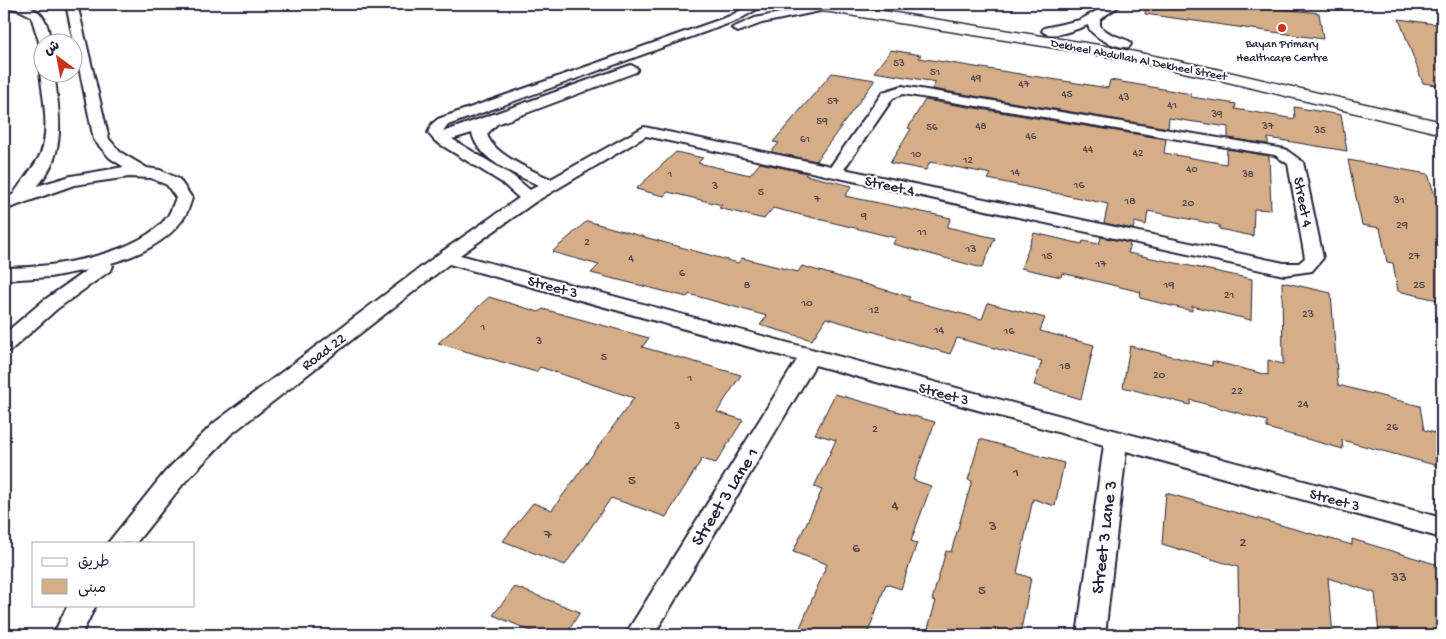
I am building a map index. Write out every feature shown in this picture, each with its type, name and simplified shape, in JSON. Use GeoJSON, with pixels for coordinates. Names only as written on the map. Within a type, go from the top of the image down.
{"type":"FeatureCollection","features":[{"type":"Feature","properties":{"kind":"street"},"geometry":{"type":"LineString","coordinates":[[5,4],[23,7],[37,14],[42,23],[43,32]]}},
{"type":"Feature","properties":{"kind":"street"},"geometry":{"type":"LineString","coordinates":[[71,4],[102,140],[114,155],[143,173]]}},
{"type":"Feature","properties":{"kind":"street"},"geometry":{"type":"LineString","coordinates":[[529,198],[507,179],[440,138],[435,130],[443,122],[734,18],[760,4]]}},
{"type":"Feature","properties":{"kind":"street","name":"Dekheel Abdullah Al Dekheel Street"},"geometry":{"type":"LineString","coordinates":[[794,4],[1111,52],[1207,72],[1442,128]]}},
{"type":"Feature","properties":{"kind":"street"},"geometry":{"type":"LineString","coordinates":[[440,138],[492,121],[759,20],[858,4]]}},
{"type":"Feature","properties":{"kind":"street","name":"Dekheel Abdullah Al Dekheel Street"},"geometry":{"type":"LineString","coordinates":[[894,4],[941,15],[1125,44],[1221,64],[1442,117]]}},
{"type":"Feature","properties":{"kind":"street"},"geometry":{"type":"LineString","coordinates":[[1048,31],[1079,26],[1094,19],[1116,4]]}},
{"type":"Feature","properties":{"kind":"street"},"geometry":{"type":"LineString","coordinates":[[1094,19],[1094,28],[1107,37],[1125,44]]}},
{"type":"Feature","properties":{"kind":"street"},"geometry":{"type":"LineString","coordinates":[[7,203],[36,180],[50,155],[52,131],[48,82]]}},
{"type":"Feature","properties":{"kind":"street","name":"Street 4"},"geometry":{"type":"LineString","coordinates":[[644,131],[834,173],[1284,269],[1306,267],[1311,264],[1314,258],[1295,162],[1280,152],[1263,148],[902,90],[888,95],[834,173]]}},
{"type":"Feature","properties":{"kind":"street"},"geometry":{"type":"LineString","coordinates":[[492,121],[479,132],[481,143],[490,151],[548,184]]}},
{"type":"Feature","properties":{"kind":"street","name":"Road 22"},"geometry":{"type":"LineString","coordinates":[[122,542],[168,484],[222,429],[446,257],[548,184],[644,131]]}},
{"type":"Feature","properties":{"kind":"street"},"geometry":{"type":"LineString","coordinates":[[4,345],[56,300],[128,250],[166,228],[180,212],[184,198],[178,186],[165,178],[143,173],[113,173],[78,178],[43,187],[7,203]]}},
{"type":"Feature","properties":{"kind":"street"},"geometry":{"type":"LineString","coordinates":[[4,274],[30,275],[63,270],[90,264],[128,250]]}},
{"type":"Feature","properties":{"kind":"street","name":"Street 3"},"geometry":{"type":"LineString","coordinates":[[446,257],[1442,528]]}},
{"type":"Feature","properties":{"kind":"street","name":"Street 3 Lane 1"},"geometry":{"type":"LineString","coordinates":[[638,635],[810,356]]}},
{"type":"Feature","properties":{"kind":"street","name":"Street 3 Lane 3"},"geometry":{"type":"LineString","coordinates":[[1091,635],[1116,439]]}},
{"type":"Feature","properties":{"kind":"street"},"geometry":{"type":"LineString","coordinates":[[67,635],[82,606]]}},
{"type":"Feature","properties":{"kind":"building","name":"Bayan Primary Healthcare Centre"},"geometry":{"type":"Polygon","coordinates":[[[1146,4],[1237,4],[1319,13],[1323,39],[1145,14],[1146,4]]]}},
{"type":"Feature","properties":{"kind":"building"},"geometry":{"type":"Polygon","coordinates":[[[1399,19],[1442,25],[1442,86],[1423,83],[1399,19]]]}},
{"type":"Feature","properties":{"kind":"building"},"geometry":{"type":"Polygon","coordinates":[[[891,50],[921,55],[919,58],[1108,88],[1110,80],[1146,86],[1191,94],[1191,97],[1236,104],[1235,109],[1295,119],[1294,107],[1341,115],[1347,151],[1268,138],[1268,144],[1228,138],[1228,127],[1169,118],[1168,128],[932,89],[936,82],[874,72],[891,50]]]}},
{"type":"Feature","properties":{"kind":"building"},"geometry":{"type":"Polygon","coordinates":[[[832,73],[875,80],[816,161],[771,152],[779,143],[773,142],[832,73]]]}},
{"type":"Feature","properties":{"kind":"building"},"geometry":{"type":"Polygon","coordinates":[[[925,100],[1166,139],[1164,153],[1226,164],[1227,149],[1269,156],[1271,210],[1254,209],[1253,236],[1219,229],[1219,225],[1148,211],[1146,225],[1135,222],[1133,229],[1104,223],[1108,204],[988,179],[991,174],[930,162],[926,170],[890,163],[911,129],[908,128],[925,100]]]}},
{"type":"Feature","properties":{"kind":"building"},"geometry":{"type":"Polygon","coordinates":[[[676,152],[703,158],[698,163],[750,175],[760,163],[807,173],[805,175],[852,186],[845,196],[951,218],[947,227],[995,238],[982,268],[893,244],[896,238],[773,208],[764,219],[719,208],[722,205],[668,192],[664,196],[636,189],[676,152]]]}},
{"type":"Feature","properties":{"kind":"building"},"geometry":{"type":"Polygon","coordinates":[[[1348,160],[1428,174],[1435,196],[1442,198],[1442,301],[1398,291],[1393,263],[1387,262],[1380,228],[1362,225],[1348,160]]]}},
{"type":"Feature","properties":{"kind":"building"},"geometry":{"type":"Polygon","coordinates":[[[587,221],[738,263],[742,258],[798,272],[802,266],[910,297],[908,300],[982,319],[988,303],[1045,318],[1040,331],[1094,345],[1081,399],[1034,385],[1042,361],[957,338],[950,354],[826,318],[812,340],[760,325],[767,316],[689,294],[687,297],[591,273],[599,265],[552,252],[587,221]]]}},
{"type":"Feature","properties":{"kind":"building"},"geometry":{"type":"Polygon","coordinates":[[[1034,233],[1082,244],[1083,241],[1099,244],[1101,237],[1130,243],[1128,253],[1252,279],[1251,320],[1192,306],[1192,311],[1140,298],[1141,292],[1062,273],[1061,277],[1021,268],[1034,233]]]}},
{"type":"Feature","properties":{"kind":"building"},"geometry":{"type":"Polygon","coordinates":[[[1282,282],[1331,293],[1338,385],[1420,406],[1424,430],[1442,435],[1442,467],[1342,440],[1343,449],[1267,428],[1267,421],[1191,400],[1190,405],[1123,387],[1130,346],[1212,366],[1212,361],[1268,375],[1268,360],[1283,364],[1282,282]]]}},
{"type":"Feature","properties":{"kind":"building"},"geometry":{"type":"Polygon","coordinates":[[[489,297],[539,312],[543,309],[649,338],[642,347],[741,375],[717,412],[743,420],[716,463],[702,459],[666,517],[611,498],[565,565],[503,541],[533,503],[552,510],[634,398],[540,367],[536,372],[438,343],[489,297]]]}},
{"type":"Feature","properties":{"kind":"building"},"geometry":{"type":"Polygon","coordinates":[[[835,394],[935,422],[913,480],[931,486],[911,541],[917,543],[901,589],[886,584],[867,635],[797,635],[827,564],[793,552],[822,490],[814,487],[836,440],[815,434],[835,394]]]}},
{"type":"Feature","properties":{"kind":"building"},"geometry":{"type":"Polygon","coordinates":[[[980,439],[1064,463],[1055,506],[1033,499],[1017,573],[1031,578],[1020,635],[926,635],[936,601],[932,600],[946,551],[951,552],[972,481],[968,480],[980,439]]]}},
{"type":"Feature","properties":{"kind":"building"},"geometry":{"type":"Polygon","coordinates":[[[1166,493],[1352,545],[1352,539],[1442,566],[1442,635],[1379,635],[1375,593],[1328,578],[1333,635],[1239,635],[1238,567],[1162,544],[1166,493]]]}},
{"type":"Feature","properties":{"kind":"building"},"geometry":{"type":"Polygon","coordinates":[[[515,587],[580,612],[566,635],[541,635],[493,615],[515,587]]]}},
{"type":"Feature","properties":{"kind":"place","name":"Bayan Primary Healthcare Centre"},"geometry":{"type":"Point","coordinates":[1282,28]}}]}
